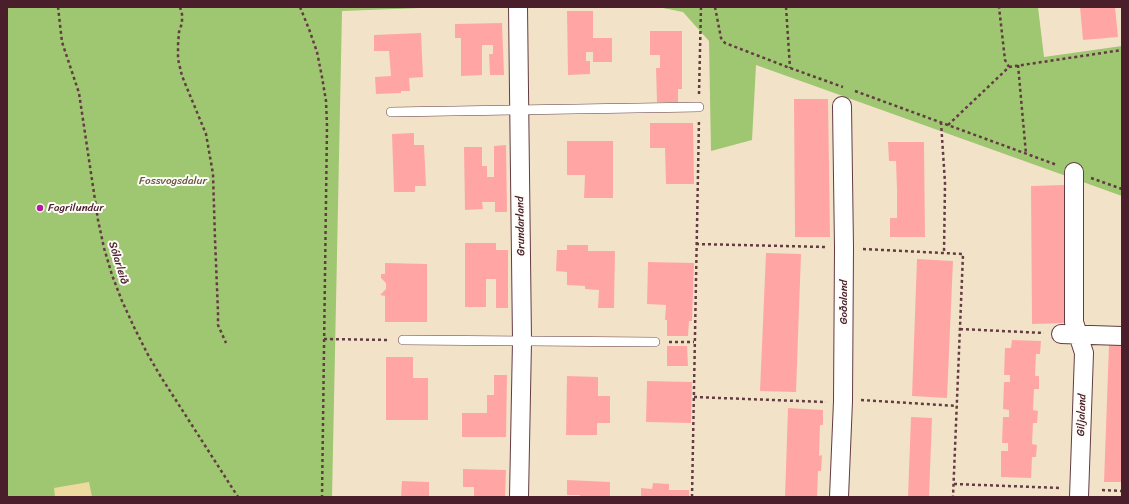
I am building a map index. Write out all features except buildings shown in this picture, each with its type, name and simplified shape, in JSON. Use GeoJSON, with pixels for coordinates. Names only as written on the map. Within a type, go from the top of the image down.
{"type":"FeatureCollection","features":[{"type":"Feature","properties":{"kind":"street","name":"Grundarland"},"geometry":{"type":"LineString","coordinates":[[518,7],[522,341],[519,497]]}},
{"type":"Feature","properties":{"kind":"street","name":"Goðaland"},"geometry":{"type":"LineString","coordinates":[[839,497],[843,401],[844,248],[842,106]]}},
{"type":"Feature","properties":{"kind":"street","name":"Giljaland"},"geometry":{"type":"LineString","coordinates":[[1073,493],[1084,353],[1074,322],[1074,172]]}},
{"type":"Feature","properties":{"kind":"street"},"geometry":{"type":"LineString","coordinates":[[1061,334],[1122,336]]}},
{"type":"Feature","properties":{"kind":"lane"},"geometry":{"type":"LineString","coordinates":[[391,112],[699,107]]}},
{"type":"Feature","properties":{"kind":"lane"},"geometry":{"type":"LineString","coordinates":[[403,340],[655,342]]}},
{"type":"Feature","properties":{"kind":"path","name":"Sólarleið"},"geometry":{"type":"LineString","coordinates":[[58,7],[62,42],[79,92],[98,220],[112,275],[131,321],[161,377],[238,497]]}},
{"type":"Feature","properties":{"kind":"path"},"geometry":{"type":"LineString","coordinates":[[180,7],[182,23],[179,32],[178,52],[182,76],[206,134],[214,174],[218,325],[226,343]]}},
{"type":"Feature","properties":{"kind":"path"},"geometry":{"type":"LineString","coordinates":[[300,7],[317,52],[326,101],[327,126],[322,497]]}},
{"type":"Feature","properties":{"kind":"path"},"geometry":{"type":"LineString","coordinates":[[692,497],[701,7]]}},
{"type":"Feature","properties":{"kind":"path"},"geometry":{"type":"LineString","coordinates":[[715,7],[721,38],[725,43],[1122,190]]}},
{"type":"Feature","properties":{"kind":"path"},"geometry":{"type":"LineString","coordinates":[[786,7],[790,68]]}},
{"type":"Feature","properties":{"kind":"path"},"geometry":{"type":"LineString","coordinates":[[999,7],[1005,60],[1009,67]]}},
{"type":"Feature","properties":{"kind":"path"},"geometry":{"type":"LineString","coordinates":[[948,125],[1009,67],[1122,50]]}},
{"type":"Feature","properties":{"kind":"path"},"geometry":{"type":"LineString","coordinates":[[1018,65],[1026,154]]}},
{"type":"Feature","properties":{"kind":"path"},"geometry":{"type":"LineString","coordinates":[[941,122],[945,183],[944,253]]}},
{"type":"Feature","properties":{"kind":"path"},"geometry":{"type":"LineString","coordinates":[[696,244],[833,247]]}},
{"type":"Feature","properties":{"kind":"path"},"geometry":{"type":"LineString","coordinates":[[873,250],[963,254],[953,497]]}},
{"type":"Feature","properties":{"kind":"path"},"geometry":{"type":"LineString","coordinates":[[960,329],[1061,334]]}},
{"type":"Feature","properties":{"kind":"path"},"geometry":{"type":"LineString","coordinates":[[324,339],[403,340]]}},
{"type":"Feature","properties":{"kind":"path"},"geometry":{"type":"LineString","coordinates":[[655,342],[694,342]]}},
{"type":"Feature","properties":{"kind":"path"},"geometry":{"type":"LineString","coordinates":[[694,397],[827,402]]}},
{"type":"Feature","properties":{"kind":"path"},"geometry":{"type":"LineString","coordinates":[[854,399],[957,406]]}},
{"type":"Feature","properties":{"kind":"path"},"geometry":{"type":"LineString","coordinates":[[954,484],[1073,493]]}},
{"type":"Feature","properties":{"kind":"path"},"geometry":{"type":"LineString","coordinates":[[1102,490],[1122,491]]}},
{"type":"Feature","properties":{"kind":"green space","name":"Fossvogsdalur"},"geometry":{"type":"Polygon","coordinates":[[[7,7],[447,7],[342,11],[332,497],[7,497],[7,7]]]}},
{"type":"Feature","properties":{"kind":"green space"},"geometry":{"type":"Polygon","coordinates":[[[658,7],[1038,7],[1044,57],[1122,46],[1122,196],[756,65],[752,140],[711,151],[709,41],[683,12],[658,7]]]}},
{"type":"Feature","properties":{"kind":"sand"},"geometry":{"type":"Polygon","coordinates":[[[89,482],[92,497],[55,497],[54,488],[89,482]]]}},
{"type":"Feature","properties":{"kind":"place","name":"Fagrilundur"},"geometry":{"type":"Point","coordinates":[40,208]}}]}
